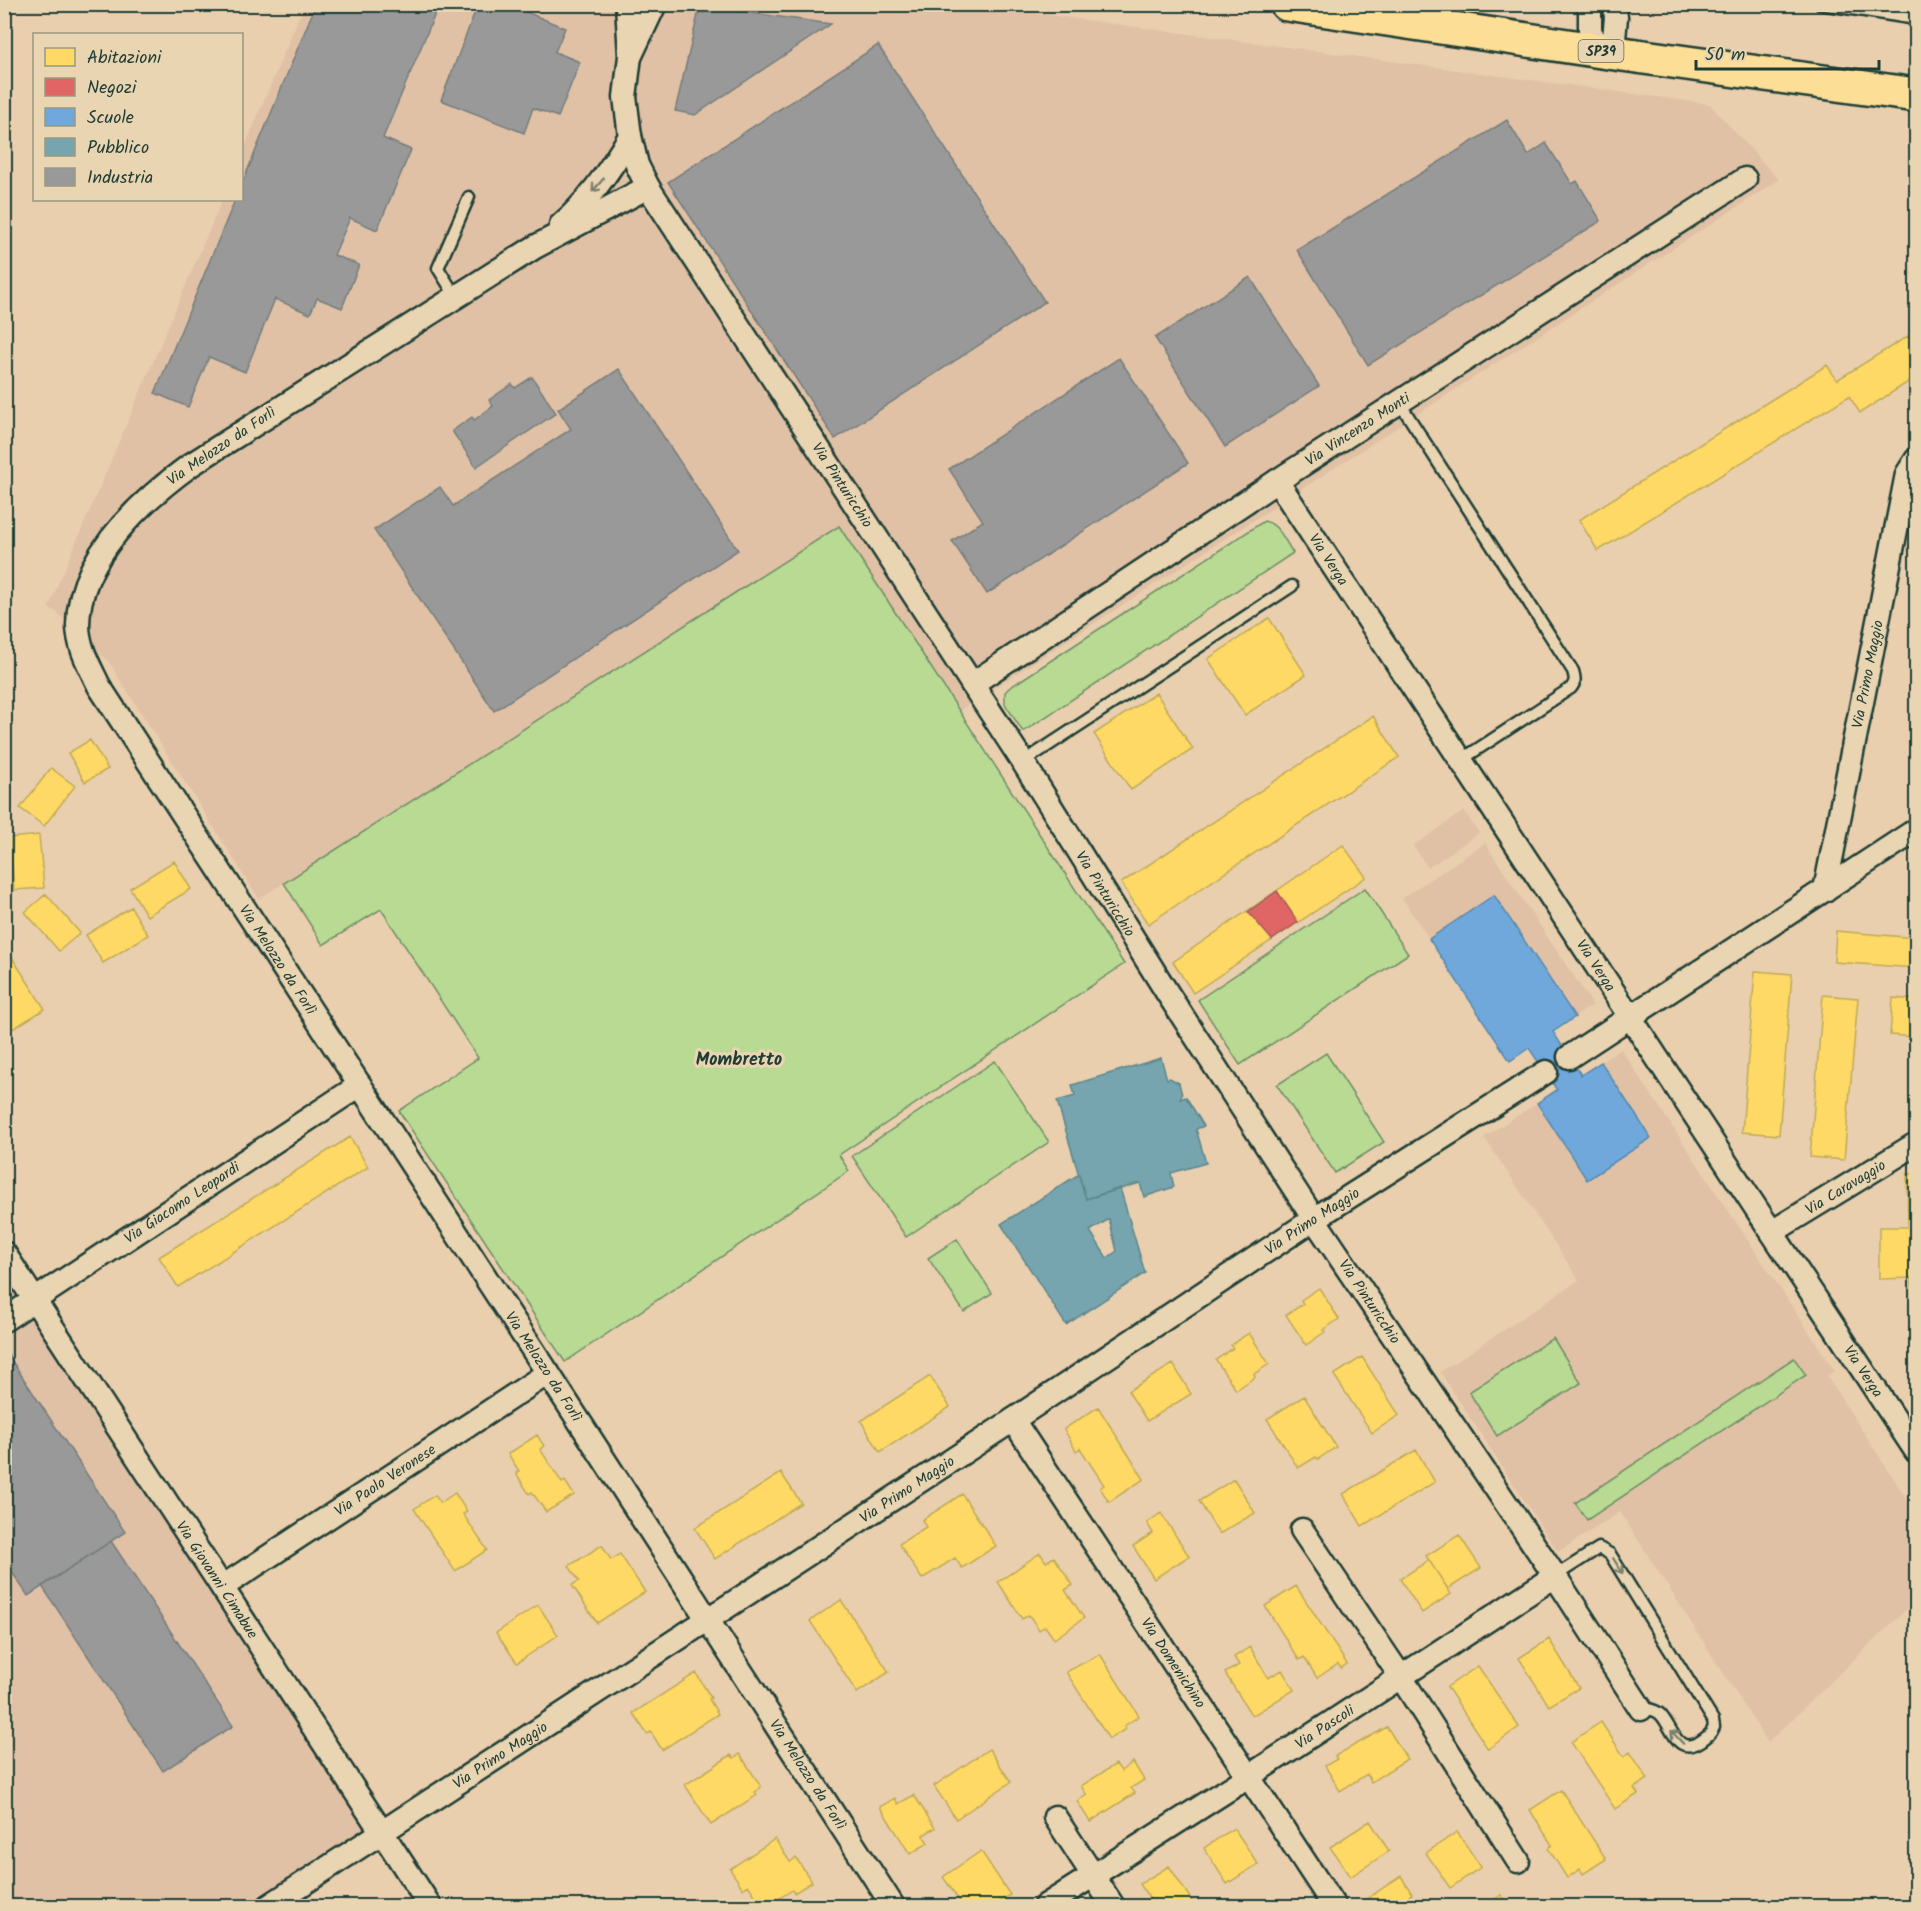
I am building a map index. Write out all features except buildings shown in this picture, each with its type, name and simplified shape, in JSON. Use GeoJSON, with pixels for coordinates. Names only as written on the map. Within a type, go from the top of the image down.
{"type":"FeatureCollection","features":[{"type":"Feature","properties":{"kind":"main road","name":"SP39"},"geometry":{"type":"LineString","coordinates":[[1287,4],[1601,51],[1917,94]]}},
{"type":"Feature","properties":{"kind":"street"},"geometry":{"type":"LineString","coordinates":[[627,4],[630,56]]}},
{"type":"Feature","properties":{"kind":"street"},"geometry":{"type":"LineString","coordinates":[[630,56],[655,4]]}},
{"type":"Feature","properties":{"kind":"street"},"geometry":{"type":"LineString","coordinates":[[1590,4],[1590,31],[1601,51],[1614,39],[1616,17],[1614,4]]}},
{"type":"Feature","properties":{"kind":"street","name":"Via Pinturicchio"},"geometry":{"type":"LineString","coordinates":[[630,56],[625,97],[630,136],[637,165],[648,187],[1023,762],[1162,984],[1314,1219],[1555,1576],[1641,1709]]}},
{"type":"Feature","properties":{"kind":"street"},"geometry":{"type":"LineString","coordinates":[[535,247],[574,214],[588,198],[609,173],[630,136]]}},
{"type":"Feature","properties":{"kind":"street","name":"Via Vincenzo Monti"},"geometry":{"type":"LineString","coordinates":[[972,684],[1277,481],[1745,178]]}},
{"type":"Feature","properties":{"kind":"street","name":"Via Melozzo da Forlì"},"geometry":{"type":"LineString","coordinates":[[648,187],[535,247],[165,483],[130,515],[103,552],[84,589],[78,625],[84,652],[99,686],[893,1906]]}},
{"type":"Feature","properties":{"kind":"street","name":"Via Primo Maggio"},"geometry":{"type":"LineString","coordinates":[[1825,890],[1907,474],[1917,460]]}},
{"type":"Feature","properties":{"kind":"street","name":"Via Verga"},"geometry":{"type":"LineString","coordinates":[[1277,481],[1917,1451]]}},
{"type":"Feature","properties":{"kind":"street"},"geometry":{"type":"LineString","coordinates":[[1569,1057],[1917,830]]}},
{"type":"Feature","properties":{"kind":"street","name":"Via Primo Maggio"},"geometry":{"type":"LineString","coordinates":[[269,1906],[1013,1420],[1314,1219],[1546,1072]]}},
{"type":"Feature","properties":{"kind":"street","name":"Via Giacomo Leopardi"},"geometry":{"type":"LineString","coordinates":[[4,1320],[360,1085]]}},
{"type":"Feature","properties":{"kind":"street","name":"Via Caravaggio"},"geometry":{"type":"LineString","coordinates":[[1772,1232],[1917,1144]]}},
{"type":"Feature","properties":{"kind":"street","name":"Via Giovanni Cimabue"},"geometry":{"type":"LineString","coordinates":[[4,1253],[430,1906]]}},
{"type":"Feature","properties":{"kind":"street","name":"Via Paolo Veronese"},"geometry":{"type":"LineString","coordinates":[[222,1587],[548,1373]]}},
{"type":"Feature","properties":{"kind":"street","name":"Via Domenichino"},"geometry":{"type":"LineString","coordinates":[[1013,1420],[1334,1906]]}},
{"type":"Feature","properties":{"kind":"street"},"geometry":{"type":"LineString","coordinates":[[1302,1530],[1401,1677],[1518,1862]]}},
{"type":"Feature","properties":{"kind":"street","name":"Via Pascoli"},"geometry":{"type":"LineString","coordinates":[[1045,1906],[1248,1777],[1555,1576]]}},
{"type":"Feature","properties":{"kind":"street"},"geometry":{"type":"LineString","coordinates":[[1055,1817],[1113,1906]]}},
{"type":"Feature","properties":{"kind":"lane"},"geometry":{"type":"LineString","coordinates":[[1820,4],[1917,19]]}},
{"type":"Feature","properties":{"kind":"lane"},"geometry":{"type":"LineString","coordinates":[[456,297],[438,268],[469,197]]}},
{"type":"Feature","properties":{"kind":"lane"},"geometry":{"type":"LineString","coordinates":[[1399,402],[1573,671],[1575,678],[1575,684],[1570,688],[1461,760]]}},
{"type":"Feature","properties":{"kind":"lane"},"geometry":{"type":"LineString","coordinates":[[1023,762],[1292,586]]}},
{"type":"Feature","properties":{"kind":"lane"},"geometry":{"type":"LineString","coordinates":[[1555,1576],[1599,1548],[1610,1554],[1713,1720],[1714,1727],[1711,1734],[1695,1745],[1687,1746],[1675,1736],[1660,1714],[1653,1709],[1641,1709]]}},
{"type":"Feature","properties":{"kind":"shaded area"},"geometry":{"type":"Polygon","coordinates":[[[304,5],[974,5],[1710,104],[1779,180],[959,711],[839,526],[259,899],[108,661],[56,612],[48,608],[222,201],[243,201],[243,151],[304,5]]]}},
{"type":"Feature","properties":{"kind":"shaded area"},"geometry":{"type":"Polygon","coordinates":[[[1464,811],[1479,833],[1428,868],[1413,846],[1464,811]]]}},
{"type":"Feature","properties":{"kind":"shaded area"},"geometry":{"type":"Polygon","coordinates":[[[1485,843],[1593,1005],[1510,1061],[1402,898],[1485,843]]]}},
{"type":"Feature","properties":{"kind":"shaded area"},"geometry":{"type":"Polygon","coordinates":[[[1621,1049],[1835,1371],[1827,1376],[1916,1513],[1916,1600],[1768,1743],[1620,1512],[1558,1552],[1440,1372],[1579,1280],[1484,1137],[1621,1049]]]}},
{"type":"Feature","properties":{"kind":"shaded area"},"geometry":{"type":"Polygon","coordinates":[[[4,1276],[367,1831],[251,1906],[5,1906],[4,1276]]]}},
{"type":"Feature","properties":{"kind":"green space"},"geometry":{"type":"Polygon","coordinates":[[[1264,521],[1278,529],[1293,553],[1023,732],[1005,704],[1005,692],[1009,688],[1264,521]]]}},
{"type":"Feature","properties":{"kind":"green space"},"geometry":{"type":"Polygon","coordinates":[[[839,526],[1124,964],[839,1155],[849,1171],[565,1362],[399,1111],[478,1058],[381,909],[323,945],[284,883],[839,526]]]}},
{"type":"Feature","properties":{"kind":"green space"},"geometry":{"type":"Polygon","coordinates":[[[1365,888],[1408,954],[1240,1065],[1198,1000],[1365,888]]]}},
{"type":"Feature","properties":{"kind":"green space"},"geometry":{"type":"Polygon","coordinates":[[[1326,1053],[1384,1142],[1335,1173],[1277,1085],[1326,1053]]]}},
{"type":"Feature","properties":{"kind":"green space"},"geometry":{"type":"Polygon","coordinates":[[[995,1061],[1049,1142],[906,1237],[852,1156],[995,1061]]]}},
{"type":"Feature","properties":{"kind":"green space"},"geometry":{"type":"Polygon","coordinates":[[[957,1239],[992,1293],[964,1312],[928,1258],[957,1239]]]}},
{"type":"Feature","properties":{"kind":"green space"},"geometry":{"type":"Polygon","coordinates":[[[1553,1338],[1581,1383],[1497,1436],[1469,1392],[1553,1338]]]}},
{"type":"Feature","properties":{"kind":"green space"},"geometry":{"type":"Polygon","coordinates":[[[1794,1358],[1806,1375],[1587,1520],[1575,1503],[1794,1358]]]}},
{"type":"Feature","properties":{"kind":"district","name":"Mombretto"},"geometry":{"type":"Point","coordinates":[739,1059]}}]}
